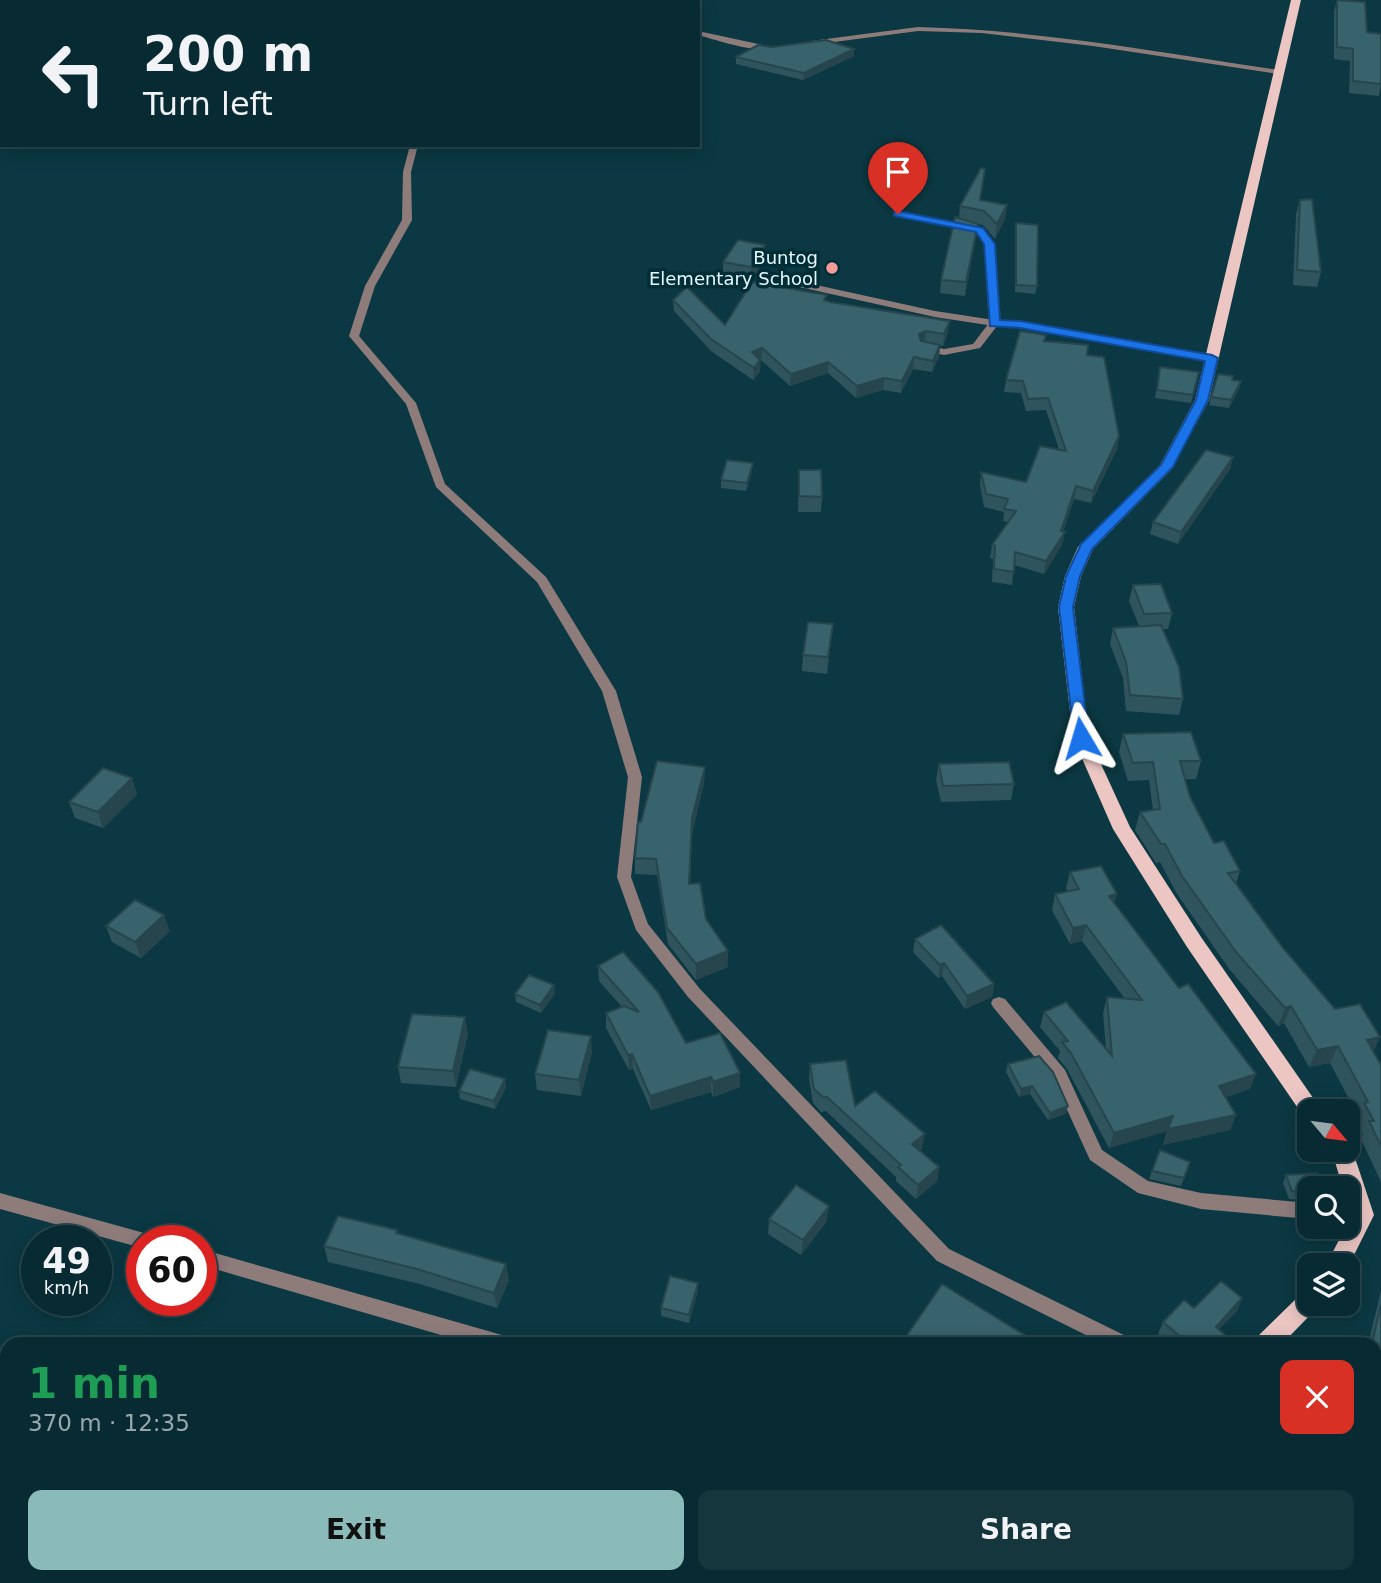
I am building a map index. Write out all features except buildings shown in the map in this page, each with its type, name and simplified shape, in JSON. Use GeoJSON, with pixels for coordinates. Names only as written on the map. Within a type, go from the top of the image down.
{"type":"FeatureCollection","features":[{"type":"Feature","properties":{"kind":"main road"},"geometry":{"type":"LineString","coordinates":[[1296,0],[1202,400],[1166,467],[1086,547],[1073,576],[1066,607],[1081,738],[1122,829],[1194,942],[1303,1099]]}},
{"type":"Feature","properties":{"kind":"main road"},"geometry":{"type":"LineString","coordinates":[[1273,1337],[1297,1313]]}},
{"type":"Feature","properties":{"kind":"street"},"geometry":{"type":"LineString","coordinates":[[803,44],[918,29],[982,31],[1093,44],[1278,72]]}},
{"type":"Feature","properties":{"kind":"street"},"geometry":{"type":"LineString","coordinates":[[700,33],[748,45],[780,48]]}},
{"type":"Feature","properties":{"kind":"street"},"geometry":{"type":"LineString","coordinates":[[413,147],[407,172],[407,220],[370,286],[354,336],[411,403],[440,485],[542,580],[609,691],[635,777],[624,877],[641,926],[694,993],[943,1255],[1109,1337]]}},
{"type":"Feature","properties":{"kind":"street"},"geometry":{"type":"LineString","coordinates":[[898,214],[979,230],[989,244],[994,323],[976,346],[944,352],[924,348]]}},
{"type":"Feature","properties":{"kind":"street"},"geometry":{"type":"LineString","coordinates":[[994,323],[1020,324],[1212,358]]}},
{"type":"Feature","properties":{"kind":"street"},"geometry":{"type":"LineString","coordinates":[[999,1003],[1059,1075],[1096,1155],[1144,1188],[1201,1201],[1297,1210]]}},
{"type":"Feature","properties":{"kind":"street"},"geometry":{"type":"LineString","coordinates":[[0,1201],[126,1236]]}},
{"type":"Feature","properties":{"kind":"street"},"geometry":{"type":"LineString","coordinates":[[217,1262],[478,1337]]}},
{"type":"Feature","properties":{"kind":"lane"},"geometry":{"type":"LineString","coordinates":[[766,277],[934,314],[994,323]]}},
{"type":"Feature","properties":{"kind":"place","name":"Buntog Elementary School"},"geometry":{"type":"Point","coordinates":[832,268]}},
{"type":"Feature","properties":{"kind":"route"},"geometry":{"type":"LineString","coordinates":[[898,214],[979,230],[989,244],[994,323],[1020,324],[1212,358],[1202,400],[1166,467],[1086,547],[1073,576],[1066,607],[1081,738]]}}]}
